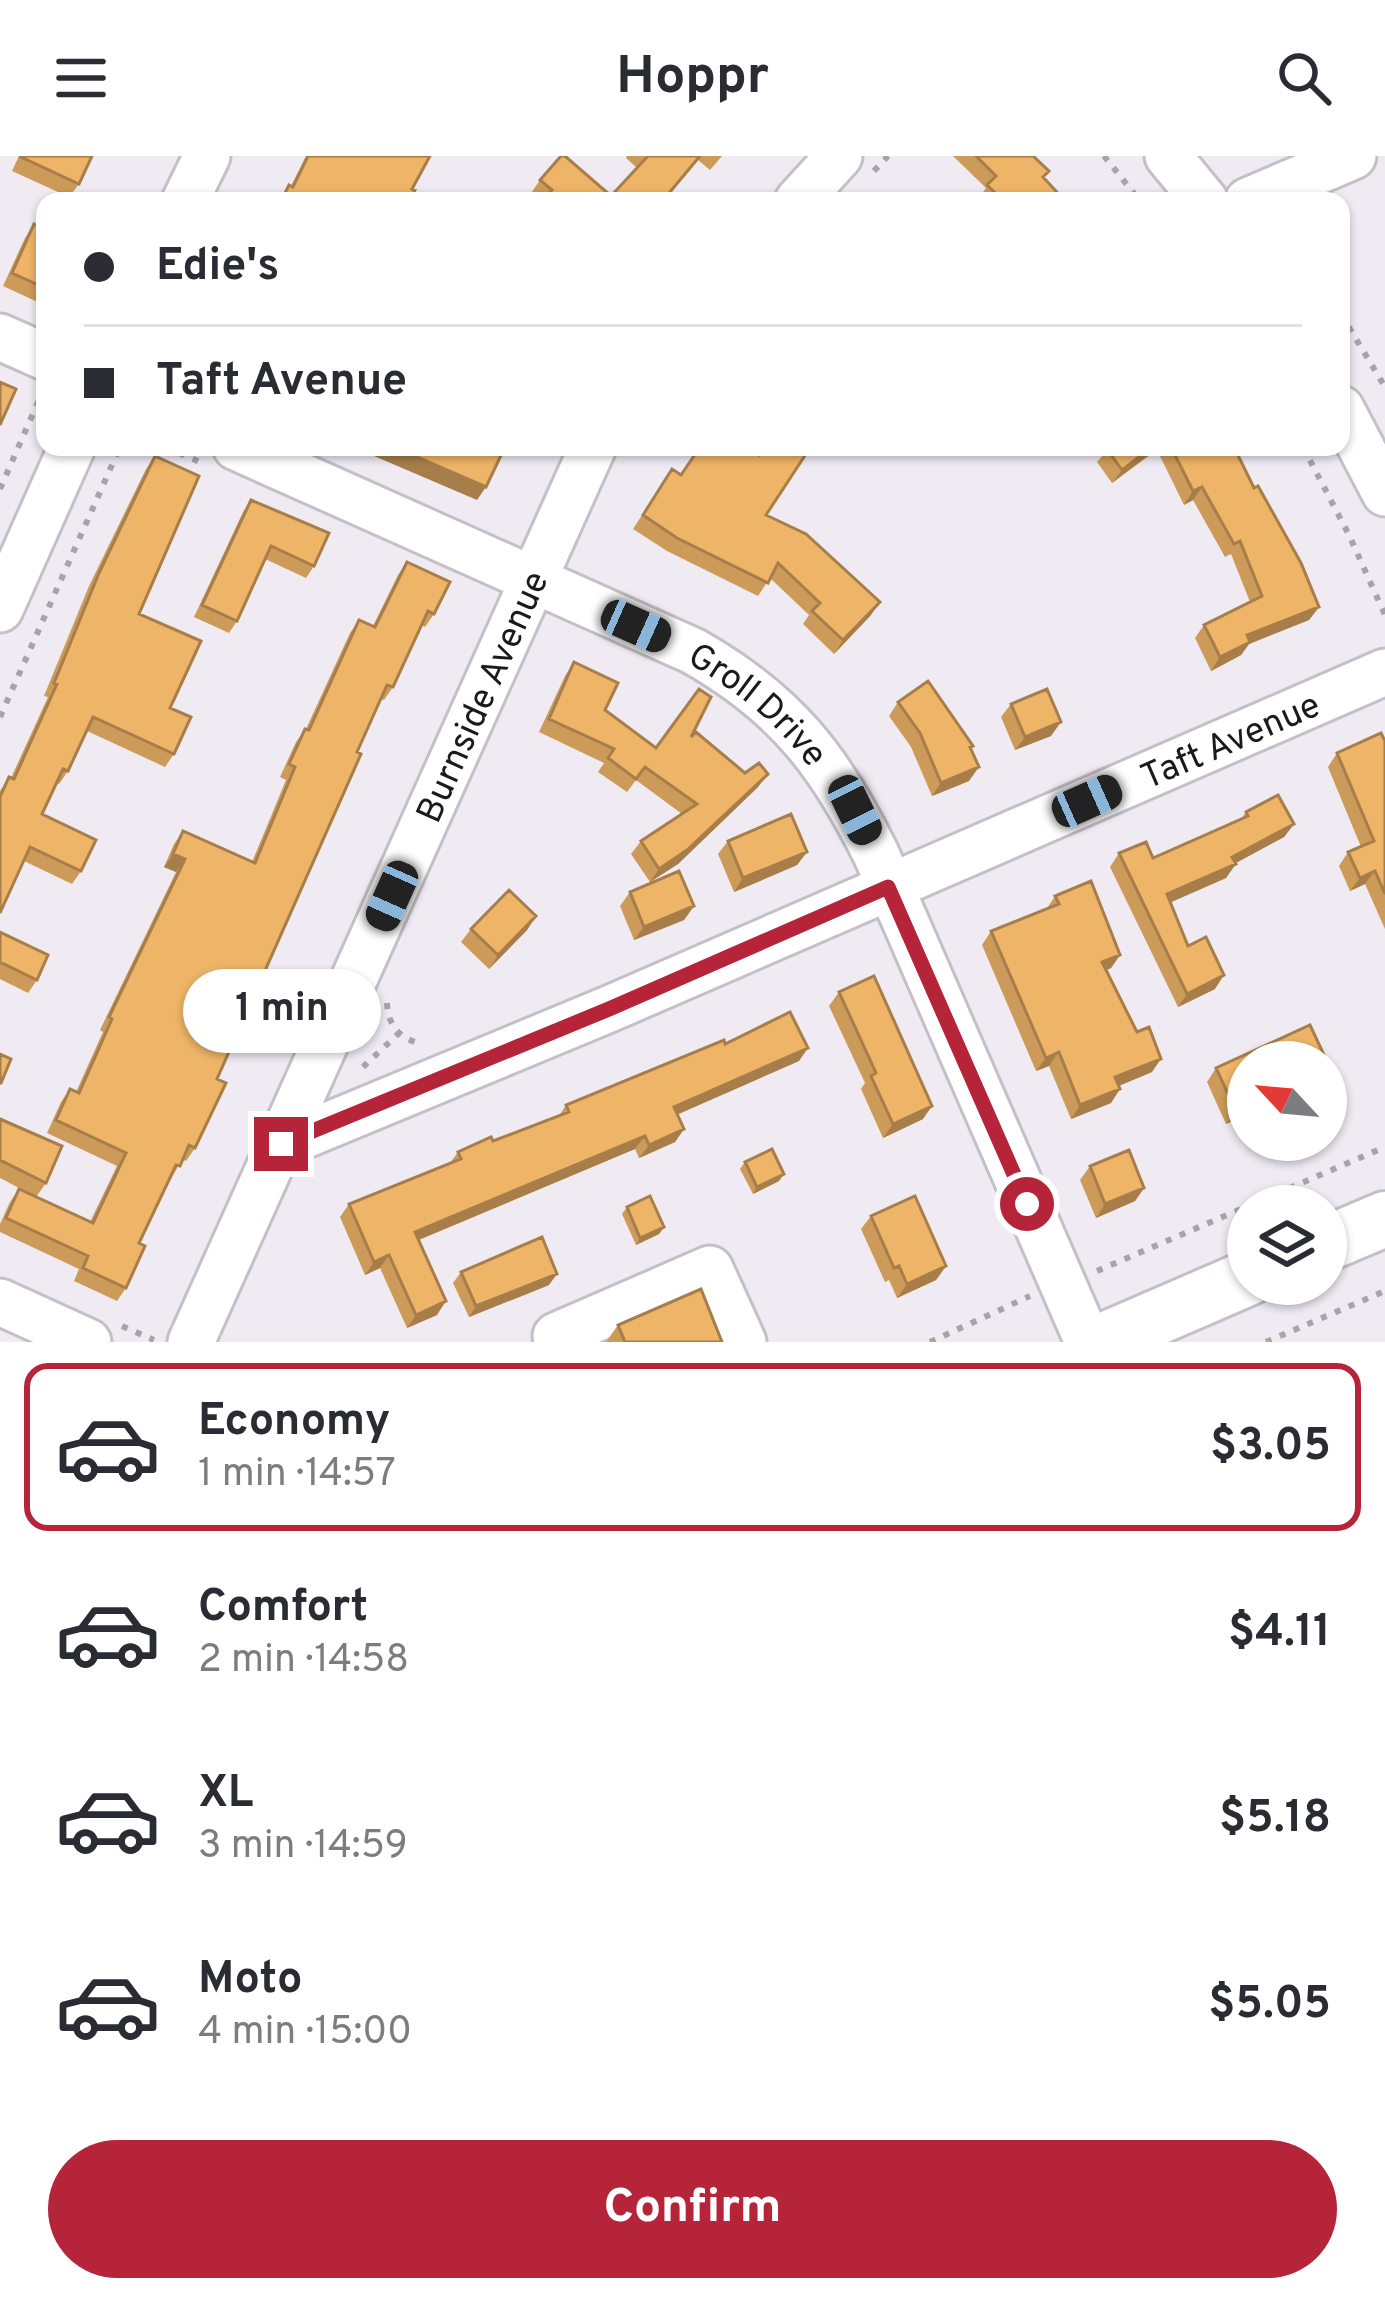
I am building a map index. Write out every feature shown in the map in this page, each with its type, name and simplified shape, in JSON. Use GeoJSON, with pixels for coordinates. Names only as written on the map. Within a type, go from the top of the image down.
{"type":"FeatureCollection","features":[{"type":"Feature","properties":{"kind":"main road"},"geometry":{"type":"LineString","coordinates":[[1347,1235],[1385,1219]]}},
{"type":"Feature","properties":{"kind":"main road"},"geometry":{"type":"LineString","coordinates":[[1100,1342],[1227,1287]]}},
{"type":"Feature","properties":{"kind":"street"},"geometry":{"type":"LineString","coordinates":[[189,192],[207,156]]}},
{"type":"Feature","properties":{"kind":"street"},"geometry":{"type":"LineString","coordinates":[[806,192],[839,156]]}},
{"type":"Feature","properties":{"kind":"street"},"geometry":{"type":"LineString","coordinates":[[1168,156],[1198,192]]}},
{"type":"Feature","properties":{"kind":"street"},"geometry":{"type":"LineString","coordinates":[[1269,192],[1353,156]]}},
{"type":"Feature","properties":{"kind":"street"},"geometry":{"type":"LineString","coordinates":[[0,337],[36,353]]}},
{"type":"Feature","properties":{"kind":"street"},"geometry":{"type":"LineString","coordinates":[[1350,426],[1385,493]]}},
{"type":"Feature","properties":{"kind":"street"},"geometry":{"type":"LineString","coordinates":[[0,609],[68,456]]}},
{"type":"Feature","properties":{"kind":"street","name":"Groll Drive"},"geometry":{"type":"LineString","coordinates":[[256,456],[693,651],[781,712],[845,791],[877,854],[1088,1342]]}},
{"type":"Feature","properties":{"kind":"street","name":"Burnside Avenue"},"geometry":{"type":"LineString","coordinates":[[191,1342],[588,456]]}},
{"type":"Feature","properties":{"kind":"street","name":"Taft Avenue"},"geometry":{"type":"LineString","coordinates":[[281,1144],[609,1009],[1385,672]]}},
{"type":"Feature","properties":{"kind":"street"},"geometry":{"type":"LineString","coordinates":[[552,1340],[710,1269],[743,1342]]}},
{"type":"Feature","properties":{"kind":"street"},"geometry":{"type":"LineString","coordinates":[[0,1302],[88,1342]]}},
{"type":"Feature","properties":{"kind":"path"},"geometry":{"type":"LineString","coordinates":[[1104,156],[1133,192]]}},
{"type":"Feature","properties":{"kind":"path"},"geometry":{"type":"LineString","coordinates":[[1350,329],[1385,387]]}},
{"type":"Feature","properties":{"kind":"path"},"geometry":{"type":"LineString","coordinates":[[0,489],[36,407]]}},
{"type":"Feature","properties":{"kind":"path"},"geometry":{"type":"LineString","coordinates":[[0,717],[116,456]]}},
{"type":"Feature","properties":{"kind":"path"},"geometry":{"type":"LineString","coordinates":[[1308,456],[1385,615]]}},
{"type":"Feature","properties":{"kind":"path"},"geometry":{"type":"LineString","coordinates":[[388,997],[388,1015],[398,1034],[431,1043]]}},
{"type":"Feature","properties":{"kind":"path"},"geometry":{"type":"LineString","coordinates":[[1297,1185],[1385,1147]]}},
{"type":"Feature","properties":{"kind":"path"},"geometry":{"type":"LineString","coordinates":[[1063,1285],[1227,1215]]}},
{"type":"Feature","properties":{"kind":"path"},"geometry":{"type":"LineString","coordinates":[[1266,1342],[1385,1291]]}},
{"type":"Feature","properties":{"kind":"building"},"geometry":{"type":"Polygon","coordinates":[[[22,156],[92,156],[79,184],[22,156]]]}},
{"type":"Feature","properties":{"kind":"building"},"geometry":{"type":"Polygon","coordinates":[[[308,156],[430,156],[414,192],[286,192],[289,185],[293,187],[308,156]]]}},
{"type":"Feature","properties":{"kind":"building"},"geometry":{"type":"Polygon","coordinates":[[[565,156],[606,192],[550,192],[540,180],[565,156]]]}},
{"type":"Feature","properties":{"kind":"building"},"geometry":{"type":"Polygon","coordinates":[[[648,156],[700,156],[670,192],[615,192],[648,156]]]}},
{"type":"Feature","properties":{"kind":"building"},"geometry":{"type":"Polygon","coordinates":[[[976,156],[1033,156],[1049,171],[1043,177],[1057,192],[994,192],[987,185],[996,176],[976,156]]]}},
{"type":"Feature","properties":{"kind":"building"},"geometry":{"type":"Polygon","coordinates":[[[34,224],[36,225],[36,284],[12,273],[34,224]]]}},
{"type":"Feature","properties":{"kind":"building"},"geometry":{"type":"Polygon","coordinates":[[[0,382],[16,389],[0,425],[0,382]]]}},
{"type":"Feature","properties":{"kind":"building"},"geometry":{"type":"Polygon","coordinates":[[[155,456],[199,476],[139,614],[201,641],[170,708],[191,717],[174,754],[93,717],[42,814],[96,840],[81,871],[30,847],[0,913],[0,797],[9,777],[14,779],[99,573],[155,456]]]}},
{"type":"Feature","properties":{"kind":"building"},"geometry":{"type":"Polygon","coordinates":[[[415,456],[501,456],[486,487],[415,456]]]}},
{"type":"Feature","properties":{"kind":"building"},"geometry":{"type":"Polygon","coordinates":[[[694,456],[805,456],[766,515],[806,534],[880,602],[843,640],[812,611],[820,603],[778,563],[768,583],[677,538],[643,515],[672,469],[681,475],[694,456]]]}},
{"type":"Feature","properties":{"kind":"building"},"geometry":{"type":"Polygon","coordinates":[[[1112,456],[1140,456],[1122,470],[1112,456]]]}},
{"type":"Feature","properties":{"kind":"building"},"geometry":{"type":"Polygon","coordinates":[[[1176,456],[1238,456],[1301,563],[1319,607],[1247,635],[1250,642],[1220,657],[1204,625],[1262,596],[1240,541],[1234,544],[1202,487],[1193,491],[1176,456]]]}},
{"type":"Feature","properties":{"kind":"building"},"geometry":{"type":"Polygon","coordinates":[[[251,500],[329,533],[314,566],[271,546],[237,621],[202,605],[251,500]]]}},
{"type":"Feature","properties":{"kind":"building"},"geometry":{"type":"Polygon","coordinates":[[[407,562],[450,582],[434,614],[428,611],[393,687],[387,685],[217,1079],[226,1083],[195,1148],[189,1145],[180,1166],[176,1165],[139,1243],[145,1246],[126,1288],[83,1268],[88,1256],[6,1218],[19,1189],[93,1223],[126,1153],[56,1120],[70,1089],[79,1093],[109,1017],[185,859],[173,854],[183,831],[255,863],[295,767],[289,764],[359,620],[375,627],[407,562]]]}},
{"type":"Feature","properties":{"kind":"building"},"geometry":{"type":"Polygon","coordinates":[[[574,662],[618,683],[605,710],[656,748],[699,689],[711,697],[691,737],[696,732],[745,773],[759,763],[768,774],[687,850],[659,869],[641,841],[697,804],[645,767],[636,779],[608,758],[614,749],[549,719],[574,662]]]}},
{"type":"Feature","properties":{"kind":"building"},"geometry":{"type":"Polygon","coordinates":[[[928,681],[973,746],[979,767],[941,783],[920,733],[898,702],[928,681]]]}},
{"type":"Feature","properties":{"kind":"building"},"geometry":{"type":"Polygon","coordinates":[[[1047,689],[1061,722],[1025,737],[1011,704],[1047,689]]]}},
{"type":"Feature","properties":{"kind":"building"},"geometry":{"type":"Polygon","coordinates":[[[1381,733],[1385,741],[1385,894],[1375,871],[1360,878],[1348,852],[1374,841],[1337,753],[1381,733]]]}},
{"type":"Feature","properties":{"kind":"building"},"geometry":{"type":"Polygon","coordinates":[[[1278,795],[1294,824],[1232,857],[1236,864],[1167,894],[1188,946],[1206,937],[1224,975],[1187,994],[1119,853],[1146,842],[1153,858],[1248,816],[1246,812],[1278,795]]]}},
{"type":"Feature","properties":{"kind":"building"},"geometry":{"type":"Polygon","coordinates":[[[791,814],[807,852],[743,878],[728,841],[791,814]]]}},
{"type":"Feature","properties":{"kind":"building"},"geometry":{"type":"Polygon","coordinates":[[[679,871],[694,906],[644,927],[630,892],[679,871]]]}},
{"type":"Feature","properties":{"kind":"building"},"geometry":{"type":"Polygon","coordinates":[[[1091,881],[1120,955],[1102,962],[1137,1032],[1149,1027],[1161,1059],[1115,1077],[1120,1089],[1080,1105],[1059,1052],[1046,1058],[991,931],[1059,904],[1055,896],[1091,881]]]}},
{"type":"Feature","properties":{"kind":"building"},"geometry":{"type":"Polygon","coordinates":[[[509,890],[536,916],[498,955],[471,929],[509,890]]]}},
{"type":"Feature","properties":{"kind":"building"},"geometry":{"type":"Polygon","coordinates":[[[0,932],[48,955],[37,980],[0,962],[0,932]]]}},
{"type":"Feature","properties":{"kind":"building"},"geometry":{"type":"Polygon","coordinates":[[[874,976],[932,1106],[893,1124],[839,992],[874,976]]]}},
{"type":"Feature","properties":{"kind":"building"},"geometry":{"type":"Polygon","coordinates":[[[790,1012],[808,1048],[674,1107],[684,1129],[649,1145],[645,1136],[415,1232],[446,1301],[416,1315],[389,1255],[374,1262],[349,1204],[461,1159],[458,1152],[491,1137],[493,1141],[569,1112],[566,1105],[724,1040],[725,1044],[790,1012]]]}},
{"type":"Feature","properties":{"kind":"building"},"geometry":{"type":"Polygon","coordinates":[[[1310,1025],[1317,1041],[1275,1041],[1310,1025]]]}},
{"type":"Feature","properties":{"kind":"building"},"geometry":{"type":"Polygon","coordinates":[[[0,1054],[11,1059],[1,1083],[0,1083],[0,1054]]]}},
{"type":"Feature","properties":{"kind":"building"},"geometry":{"type":"Polygon","coordinates":[[[1227,1063],[1227,1092],[1216,1068],[1227,1063]]]}},
{"type":"Feature","properties":{"kind":"building"},"geometry":{"type":"Polygon","coordinates":[[[0,1119],[62,1146],[46,1183],[0,1160],[0,1119]]]}},
{"type":"Feature","properties":{"kind":"building"},"geometry":{"type":"Polygon","coordinates":[[[772,1149],[784,1174],[757,1187],[745,1162],[772,1149]]]}},
{"type":"Feature","properties":{"kind":"building"},"geometry":{"type":"Polygon","coordinates":[[[1129,1150],[1144,1188],[1105,1204],[1090,1166],[1129,1150]]]}},
{"type":"Feature","properties":{"kind":"building"},"geometry":{"type":"Polygon","coordinates":[[[650,1196],[664,1227],[640,1238],[627,1207],[650,1196]]]}},
{"type":"Feature","properties":{"kind":"building"},"geometry":{"type":"Polygon","coordinates":[[[915,1196],[946,1266],[907,1284],[899,1266],[894,1268],[871,1216],[915,1196]]]}},
{"type":"Feature","properties":{"kind":"building"},"geometry":{"type":"Polygon","coordinates":[[[542,1237],[557,1274],[476,1306],[461,1272],[542,1237]]]}},
{"type":"Feature","properties":{"kind":"building"},"geometry":{"type":"Polygon","coordinates":[[[701,1289],[722,1342],[625,1342],[618,1325],[701,1289]]]}},
{"type":"Feature","properties":{"kind":"route"},"geometry":{"type":"LineString","coordinates":[[281,1144],[888,887],[1027,1204]]}}]}
